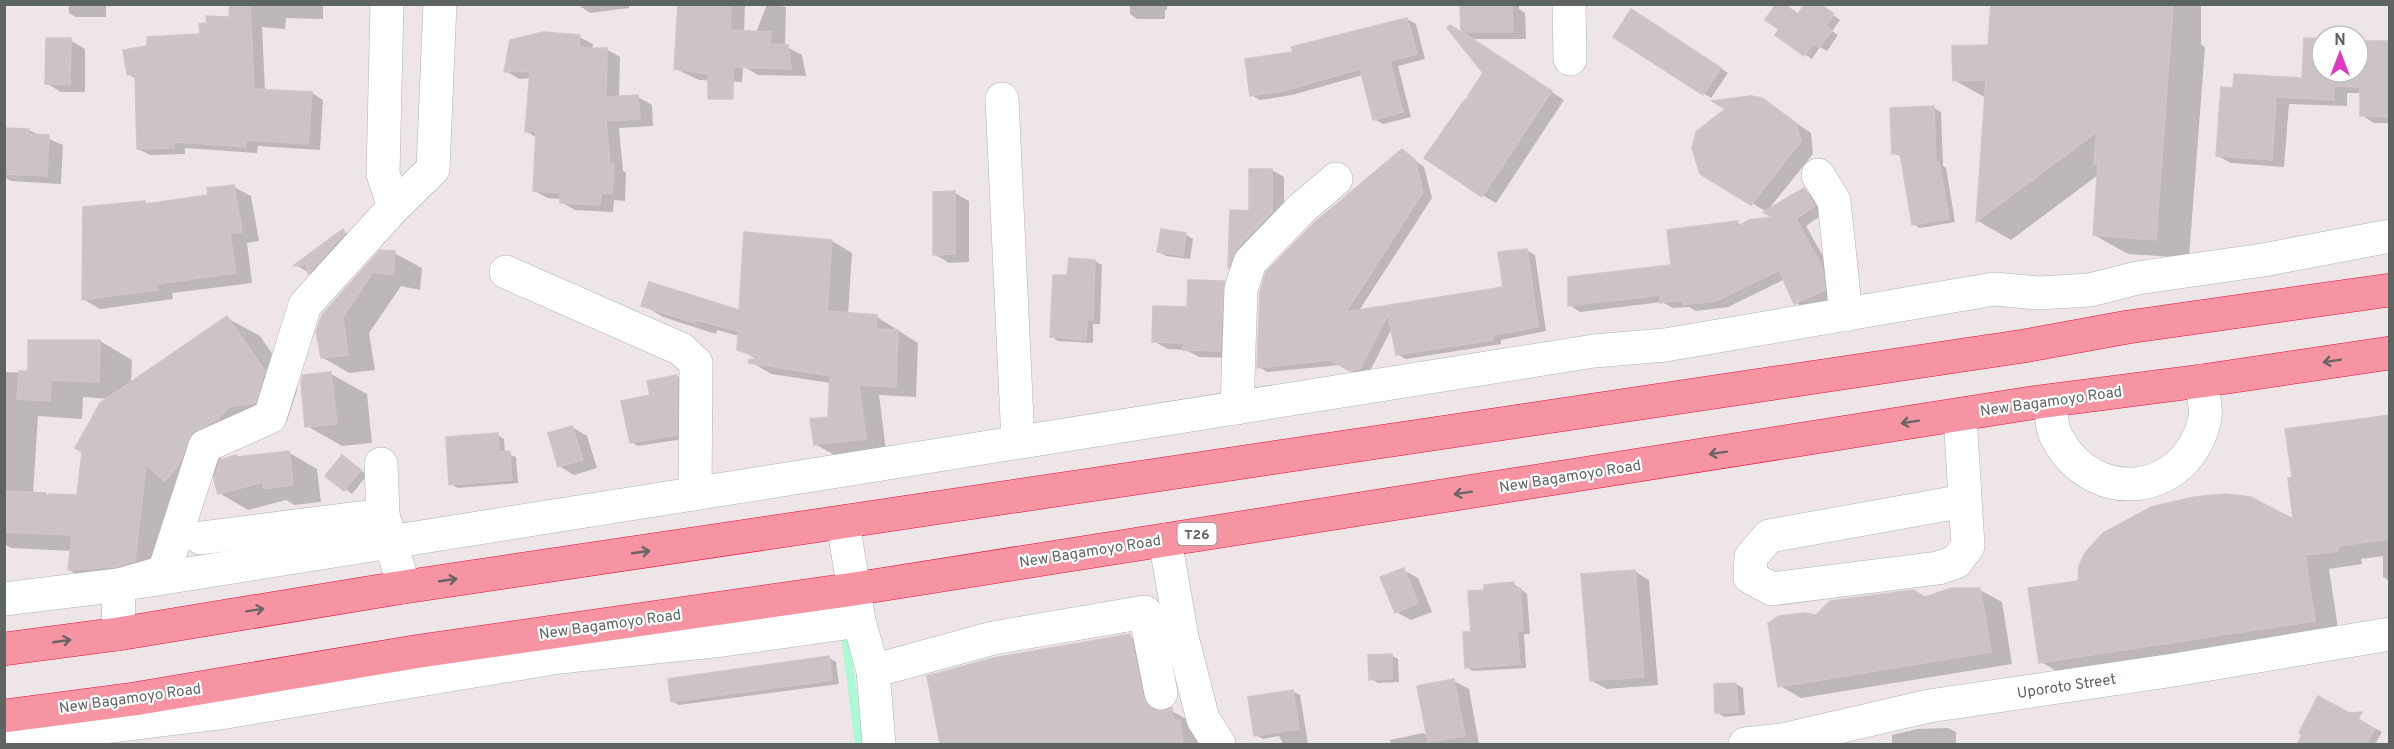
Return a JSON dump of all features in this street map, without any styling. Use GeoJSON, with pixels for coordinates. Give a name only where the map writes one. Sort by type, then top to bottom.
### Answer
{"type":"FeatureCollection","features":[{"type":"Feature","properties":{"kind":"highway"},"geometry":{"type":"LineString","coordinates":[[4,649],[118,634],[404,587],[2024,346],[2128,327],[2390,290]]}},
{"type":"Feature","properties":{"kind":"highway","name":"New Bagamoyo Road"},"geometry":{"type":"LineString","coordinates":[[4,716],[134,699],[420,651],[854,589],[1960,415],[2390,353]]}},
{"type":"Feature","properties":{"kind":"street"},"geometry":{"type":"LineString","coordinates":[[387,4],[383,174],[394,207]]}},
{"type":"Feature","properties":{"kind":"street"},"geometry":{"type":"LineString","coordinates":[[119,585],[164,572],[205,446],[270,417],[305,305],[394,207],[433,169],[440,4]]}},
{"type":"Feature","properties":{"kind":"street"},"geometry":{"type":"LineString","coordinates":[[1569,4],[1570,59]]}},
{"type":"Feature","properties":{"kind":"street"},"geometry":{"type":"LineString","coordinates":[[1002,99],[1018,442]]}},
{"type":"Feature","properties":{"kind":"street"},"geometry":{"type":"LineString","coordinates":[[1818,175],[1834,201],[1846,315]]}},
{"type":"Feature","properties":{"kind":"street"},"geometry":{"type":"LineString","coordinates":[[1237,408],[1240,289],[1250,262],[1300,210],[1336,178]]}},
{"type":"Feature","properties":{"kind":"street"},"geometry":{"type":"LineString","coordinates":[[201,538],[387,529],[695,494],[1593,351],[1665,345],[1994,289],[2038,293],[2090,290],[2137,278],[2263,260],[2390,236]]}},
{"type":"Feature","properties":{"kind":"street"},"geometry":{"type":"LineString","coordinates":[[506,272],[681,349],[696,363],[695,494]]}},
{"type":"Feature","properties":{"kind":"street"},"geometry":{"type":"LineString","coordinates":[[2050,402],[2055,436],[2074,464],[2104,482],[2138,485],[2171,473],[2195,448],[2205,416],[2201,381]]}},
{"type":"Feature","properties":{"kind":"street"},"geometry":{"type":"LineString","coordinates":[[1960,415],[1968,546],[1956,562],[1938,568],[1772,590],[1750,578],[1751,557],[1769,536],[1964,501]]}},
{"type":"Feature","properties":{"kind":"street"},"geometry":{"type":"LineString","coordinates":[[381,464],[387,529],[404,587]]}},
{"type":"Feature","properties":{"kind":"street"},"geometry":{"type":"LineString","coordinates":[[843,523],[859,621],[873,671],[879,744]]}},
{"type":"Feature","properties":{"kind":"street"},"geometry":{"type":"LineString","coordinates":[[4,599],[119,585],[387,529]]}},
{"type":"Feature","properties":{"kind":"street"},"geometry":{"type":"LineString","coordinates":[[1165,540],[1182,637],[1203,719],[1219,744]]}},
{"type":"Feature","properties":{"kind":"street"},"geometry":{"type":"LineString","coordinates":[[118,634],[119,585]]}},
{"type":"Feature","properties":{"kind":"street"},"geometry":{"type":"LineString","coordinates":[[873,671],[993,638],[1145,612],[1161,693]]}},
{"type":"Feature","properties":{"kind":"street"},"geometry":{"type":"LineString","coordinates":[[4,739],[226,712],[559,657],[723,640],[859,621]]}},
{"type":"Feature","properties":{"kind":"street","name":"Uporoto Street"},"geometry":{"type":"LineString","coordinates":[[1745,744],[1782,740],[1929,706],[2174,670],[2390,634]]}},
{"type":"Feature","properties":{"kind":"building"},"geometry":{"type":"Polygon","coordinates":[[[230,4],[250,4],[254,89],[312,92],[308,144],[246,140],[246,147],[174,142],[174,148],[137,149],[135,74],[127,75],[123,50],[147,46],[147,37],[200,34],[199,24],[207,23],[206,16],[229,17],[230,4]]]}},
{"type":"Feature","properties":{"kind":"building"},"geometry":{"type":"Polygon","coordinates":[[[678,4],[731,4],[730,30],[771,32],[770,44],[788,45],[791,69],[733,67],[733,99],[708,99],[708,74],[674,69],[678,4]]]}},
{"type":"Feature","properties":{"kind":"building"},"geometry":{"type":"Polygon","coordinates":[[[1460,4],[1512,4],[1513,32],[1462,32],[1552,91],[1482,197],[1424,158],[1463,102],[1473,94],[1468,96],[1483,73],[1447,28],[1450,25],[1461,32],[1460,4]]]}},
{"type":"Feature","properties":{"kind":"building"},"geometry":{"type":"Polygon","coordinates":[[[1776,4],[1784,4],[1798,14],[1805,4],[1820,4],[1834,14],[1826,26],[1832,30],[1819,48],[1813,44],[1804,56],[1775,35],[1779,29],[1765,20],[1776,4]]]}},
{"type":"Feature","properties":{"kind":"building"},"geometry":{"type":"Polygon","coordinates":[[[1991,4],[2173,4],[2156,240],[2093,235],[2098,164],[2094,164],[2097,132],[1976,222],[1986,80],[1953,81],[1952,46],[1988,45],[1991,4]]]}},
{"type":"Feature","properties":{"kind":"building"},"geometry":{"type":"Polygon","coordinates":[[[1631,9],[1721,68],[1703,95],[1613,37],[1631,9]]]}},
{"type":"Feature","properties":{"kind":"building"},"geometry":{"type":"Polygon","coordinates":[[[1407,18],[1417,54],[1390,61],[1403,112],[1373,120],[1360,69],[1283,91],[1250,96],[1245,59],[1293,52],[1291,47],[1407,18]]]}},
{"type":"Feature","properties":{"kind":"building"},"geometry":{"type":"Polygon","coordinates":[[[543,32],[580,35],[579,48],[607,48],[606,97],[638,95],[640,119],[606,121],[610,164],[614,164],[612,194],[601,193],[600,205],[560,203],[560,193],[533,191],[536,131],[525,132],[530,71],[504,72],[510,40],[543,32]]]}},
{"type":"Feature","properties":{"kind":"building"},"geometry":{"type":"Polygon","coordinates":[[[46,38],[71,38],[70,85],[45,84],[46,38]]]}},
{"type":"Feature","properties":{"kind":"building"},"geometry":{"type":"Polygon","coordinates":[[[2304,38],[2310,38],[2310,84],[2370,84],[2370,41],[2390,41],[2390,117],[2360,116],[2360,87],[2334,86],[2334,100],[2276,97],[2272,160],[2216,156],[2221,87],[2233,88],[2234,74],[2302,78],[2304,38]]]}},
{"type":"Feature","properties":{"kind":"building"},"geometry":{"type":"Polygon","coordinates":[[[1751,96],[1762,98],[1796,123],[1801,141],[1751,205],[1700,174],[1692,148],[1696,132],[1725,109],[1712,101],[1751,96]]]}},
{"type":"Feature","properties":{"kind":"building"},"geometry":{"type":"Polygon","coordinates":[[[1934,106],[1936,162],[1939,162],[1949,219],[1912,225],[1900,153],[1892,154],[1890,108],[1934,106]]]}},
{"type":"Feature","properties":{"kind":"building"},"geometry":{"type":"Polygon","coordinates":[[[4,128],[29,129],[28,134],[49,135],[47,176],[4,174],[4,128]]]}},
{"type":"Feature","properties":{"kind":"building"},"geometry":{"type":"Polygon","coordinates":[[[1402,149],[1415,160],[1423,192],[1346,312],[1503,287],[1498,252],[1527,249],[1538,327],[1493,335],[1493,340],[1396,355],[1388,314],[1360,369],[1350,371],[1330,360],[1257,368],[1260,292],[1266,272],[1314,223],[1402,149]]]}},
{"type":"Feature","properties":{"kind":"building"},"geometry":{"type":"Polygon","coordinates":[[[1249,169],[1272,169],[1272,212],[1236,249],[1228,269],[1230,210],[1249,211],[1249,169]]]}},
{"type":"Feature","properties":{"kind":"building"},"geometry":{"type":"Polygon","coordinates":[[[234,185],[242,232],[230,234],[236,273],[156,284],[157,290],[82,300],[83,207],[145,201],[146,204],[208,195],[207,188],[234,185]]]}},
{"type":"Feature","properties":{"kind":"building"},"geometry":{"type":"Polygon","coordinates":[[[1804,188],[1815,206],[1796,219],[1822,267],[1825,290],[1794,304],[1779,270],[1716,301],[1683,305],[1683,300],[1660,303],[1660,295],[1568,306],[1568,277],[1671,265],[1667,230],[1738,221],[1731,230],[1749,220],[1772,217],[1763,212],[1804,188]]]}},
{"type":"Feature","properties":{"kind":"building"},"geometry":{"type":"Polygon","coordinates":[[[955,191],[955,254],[933,255],[933,192],[955,191]]]}},
{"type":"Feature","properties":{"kind":"building"},"geometry":{"type":"Polygon","coordinates":[[[343,229],[345,233],[308,274],[306,264],[293,266],[343,229]]]}},
{"type":"Feature","properties":{"kind":"building"},"geometry":{"type":"Polygon","coordinates":[[[1161,229],[1186,233],[1183,256],[1157,252],[1161,229]]]}},
{"type":"Feature","properties":{"kind":"building"},"geometry":{"type":"Polygon","coordinates":[[[744,232],[832,240],[827,311],[877,315],[876,329],[898,330],[896,387],[859,385],[866,439],[814,445],[810,419],[828,417],[830,376],[749,363],[749,360],[762,358],[737,350],[738,331],[696,320],[695,323],[641,306],[649,282],[739,310],[744,232]]]}},
{"type":"Feature","properties":{"kind":"building"},"geometry":{"type":"Polygon","coordinates":[[[380,250],[395,251],[393,275],[373,272],[343,317],[348,355],[321,358],[316,331],[322,315],[380,250]]]}},
{"type":"Feature","properties":{"kind":"building"},"geometry":{"type":"Polygon","coordinates":[[[1069,258],[1095,260],[1093,320],[1087,320],[1086,340],[1050,337],[1053,275],[1067,275],[1069,258]]]}},
{"type":"Feature","properties":{"kind":"building"},"geometry":{"type":"Polygon","coordinates":[[[1188,280],[1224,281],[1220,351],[1183,350],[1183,343],[1152,342],[1153,306],[1187,307],[1188,280]]]}},
{"type":"Feature","properties":{"kind":"building"},"geometry":{"type":"Polygon","coordinates":[[[227,316],[265,371],[255,403],[229,407],[218,419],[191,433],[179,464],[165,481],[146,465],[135,561],[115,567],[68,570],[72,535],[4,532],[4,491],[46,493],[45,500],[49,494],[77,495],[82,452],[75,448],[100,403],[227,316]]]}},
{"type":"Feature","properties":{"kind":"building"},"geometry":{"type":"Polygon","coordinates":[[[28,340],[100,340],[99,382],[51,380],[50,401],[17,399],[19,371],[28,371],[28,340]]]}},
{"type":"Feature","properties":{"kind":"building"},"geometry":{"type":"Polygon","coordinates":[[[331,372],[337,424],[305,427],[301,382],[303,375],[331,372]]]}},
{"type":"Feature","properties":{"kind":"building"},"geometry":{"type":"Polygon","coordinates":[[[677,375],[677,435],[630,443],[621,401],[650,395],[647,381],[677,375]]]}},
{"type":"Feature","properties":{"kind":"building"},"geometry":{"type":"Polygon","coordinates":[[[2390,415],[2390,539],[2338,546],[2338,551],[2305,555],[2315,621],[2039,663],[2028,588],[2078,581],[2079,566],[2085,553],[2103,533],[2151,507],[2194,497],[2225,494],[2251,497],[2293,519],[2288,478],[2292,477],[2285,429],[2390,415]]]}},
{"type":"Feature","properties":{"kind":"building"},"geometry":{"type":"Polygon","coordinates":[[[572,426],[583,460],[558,467],[548,433],[572,426]]]}},
{"type":"Feature","properties":{"kind":"building"},"geometry":{"type":"Polygon","coordinates":[[[498,433],[499,452],[510,451],[512,480],[449,485],[446,437],[498,433]]]}},
{"type":"Feature","properties":{"kind":"building"},"geometry":{"type":"Polygon","coordinates":[[[289,451],[293,485],[264,489],[263,482],[218,494],[214,480],[220,460],[236,455],[237,457],[289,451]]]}},
{"type":"Feature","properties":{"kind":"building"},"geometry":{"type":"Polygon","coordinates":[[[342,455],[361,470],[344,491],[325,476],[342,455]]]}},
{"type":"Feature","properties":{"kind":"building"},"geometry":{"type":"Polygon","coordinates":[[[1404,568],[1418,603],[1395,613],[1380,577],[1404,568]]]}},
{"type":"Feature","properties":{"kind":"building"},"geometry":{"type":"Polygon","coordinates":[[[1635,570],[1644,677],[1590,681],[1581,574],[1635,570]]]}},
{"type":"Feature","properties":{"kind":"building"},"geometry":{"type":"Polygon","coordinates":[[[1514,582],[1514,589],[1520,588],[1523,631],[1517,631],[1520,664],[1465,668],[1463,632],[1471,632],[1468,591],[1484,590],[1484,585],[1514,582]]]}},
{"type":"Feature","properties":{"kind":"building"},"geometry":{"type":"Polygon","coordinates":[[[1952,588],[1980,588],[1991,652],[1778,687],[1768,623],[1779,616],[1805,613],[1816,615],[1830,601],[1913,590],[1925,597],[1952,588]]]}},
{"type":"Feature","properties":{"kind":"building"},"geometry":{"type":"Polygon","coordinates":[[[1130,634],[1143,697],[1147,705],[1154,710],[1164,711],[1172,708],[1174,720],[1180,720],[1183,744],[940,744],[927,676],[993,658],[1130,634]]]}},
{"type":"Feature","properties":{"kind":"building"},"geometry":{"type":"Polygon","coordinates":[[[1392,654],[1392,679],[1369,680],[1368,655],[1392,654]]]}},
{"type":"Feature","properties":{"kind":"building"},"geometry":{"type":"Polygon","coordinates":[[[829,656],[832,680],[671,702],[668,679],[829,656]]]}},
{"type":"Feature","properties":{"kind":"building"},"geometry":{"type":"Polygon","coordinates":[[[1454,679],[1465,736],[1428,742],[1417,686],[1454,679]]]}},
{"type":"Feature","properties":{"kind":"building"},"geometry":{"type":"Polygon","coordinates":[[[1736,683],[1738,712],[1715,713],[1714,684],[1736,683]]]}},
{"type":"Feature","properties":{"kind":"building"},"geometry":{"type":"Polygon","coordinates":[[[1293,690],[1299,729],[1254,736],[1248,697],[1293,690]]]}},
{"type":"Feature","properties":{"kind":"building"},"geometry":{"type":"Polygon","coordinates":[[[2318,696],[2349,713],[2362,712],[2358,719],[2375,729],[2366,744],[2297,744],[2302,735],[2299,733],[2318,696]]]}},
{"type":"Feature","properties":{"kind":"waterway"},"geometry":{"type":"LineString","coordinates":[[845,634],[859,744]]}}]}
